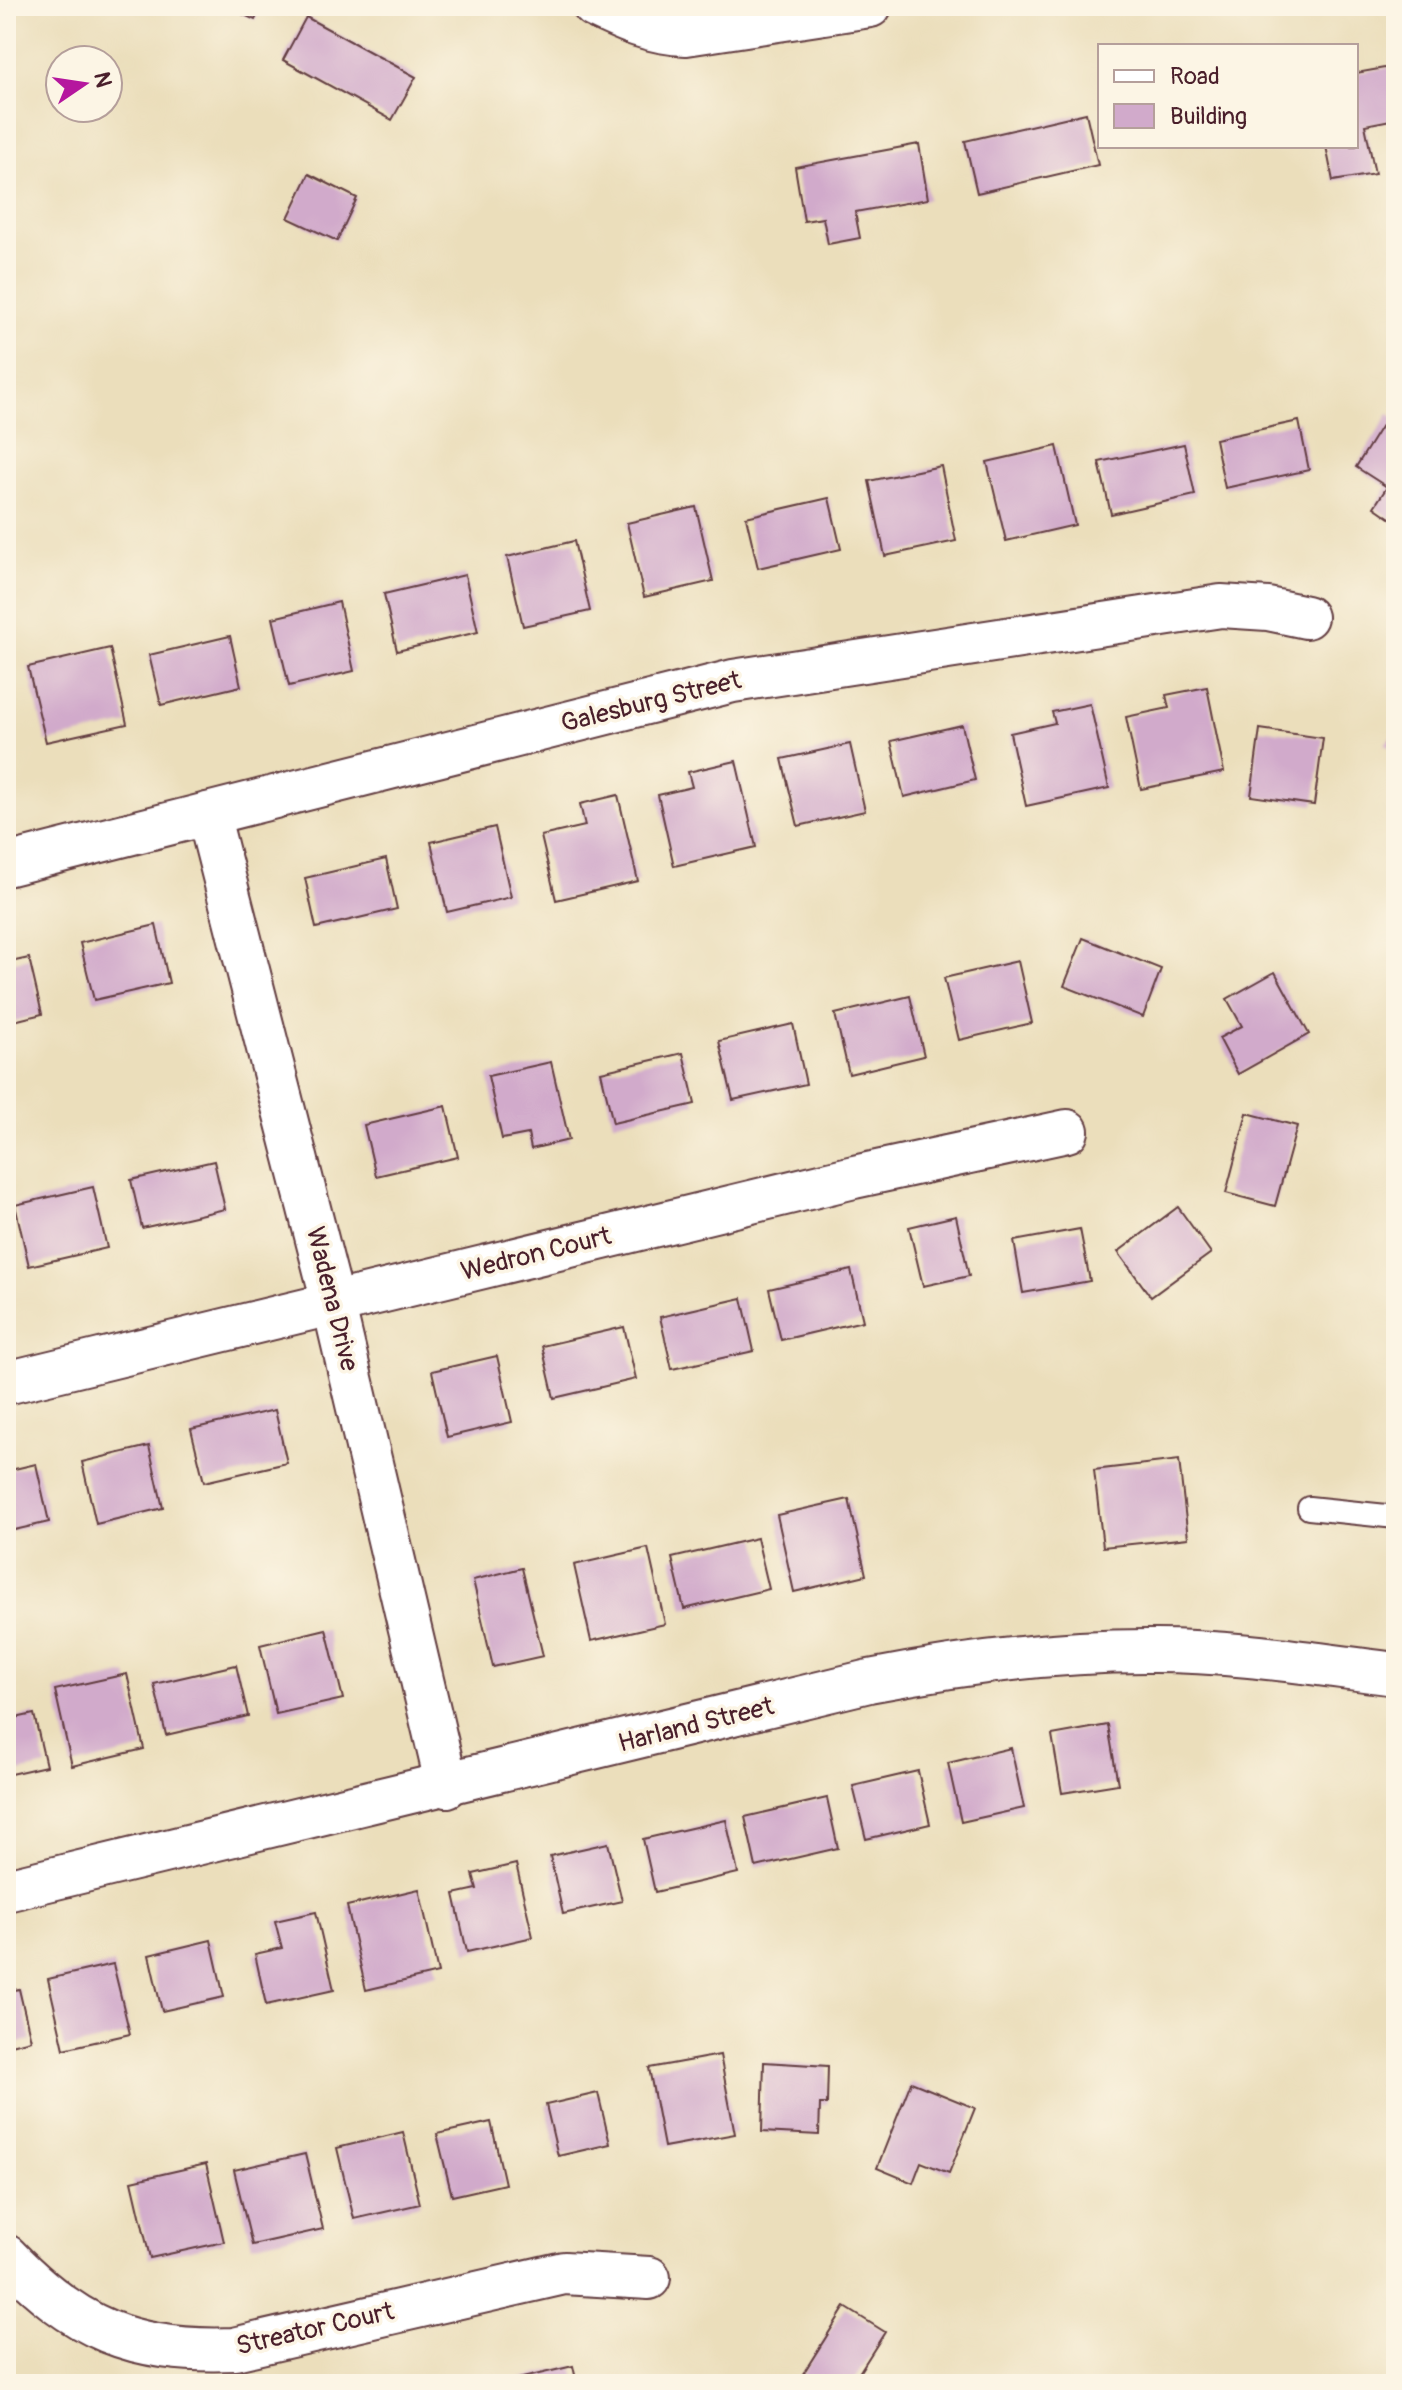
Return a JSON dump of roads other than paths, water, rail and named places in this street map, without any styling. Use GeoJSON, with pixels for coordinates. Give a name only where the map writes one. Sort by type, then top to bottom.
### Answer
{"type":"FeatureCollection","features":[{"type":"Feature","properties":{"kind":"street"},"geometry":{"type":"LineString","coordinates":[[594,6],[630,24],[662,33],[686,34],[870,6]]}},
{"type":"Feature","properties":{"kind":"street","name":"Galesburg Street"},"geometry":{"type":"LineString","coordinates":[[6,865],[733,681],[1221,606],[1268,609],[1306,617]]}},
{"type":"Feature","properties":{"kind":"street","name":"Wadena Drive"},"geometry":{"type":"LineString","coordinates":[[208,814],[333,1302],[447,1786]]}},
{"type":"Feature","properties":{"kind":"street","name":"Wedron Court"},"geometry":{"type":"LineString","coordinates":[[6,1383],[854,1177],[1067,1131]]}},
{"type":"Feature","properties":{"kind":"street","name":"Harland Street"},"geometry":{"type":"LineString","coordinates":[[6,1890],[447,1786],[869,1681],[954,1664],[1052,1654],[1150,1651],[1251,1656],[1396,1674]]}},
{"type":"Feature","properties":{"kind":"street","name":"Streator Court"},"geometry":{"type":"LineString","coordinates":[[6,2256],[43,2294],[106,2333],[155,2347],[196,2351],[234,2349],[564,2273],[649,2278]]}},
{"type":"Feature","properties":{"kind":"lane"},"geometry":{"type":"LineString","coordinates":[[1309,1508],[1396,1517]]}}]}
